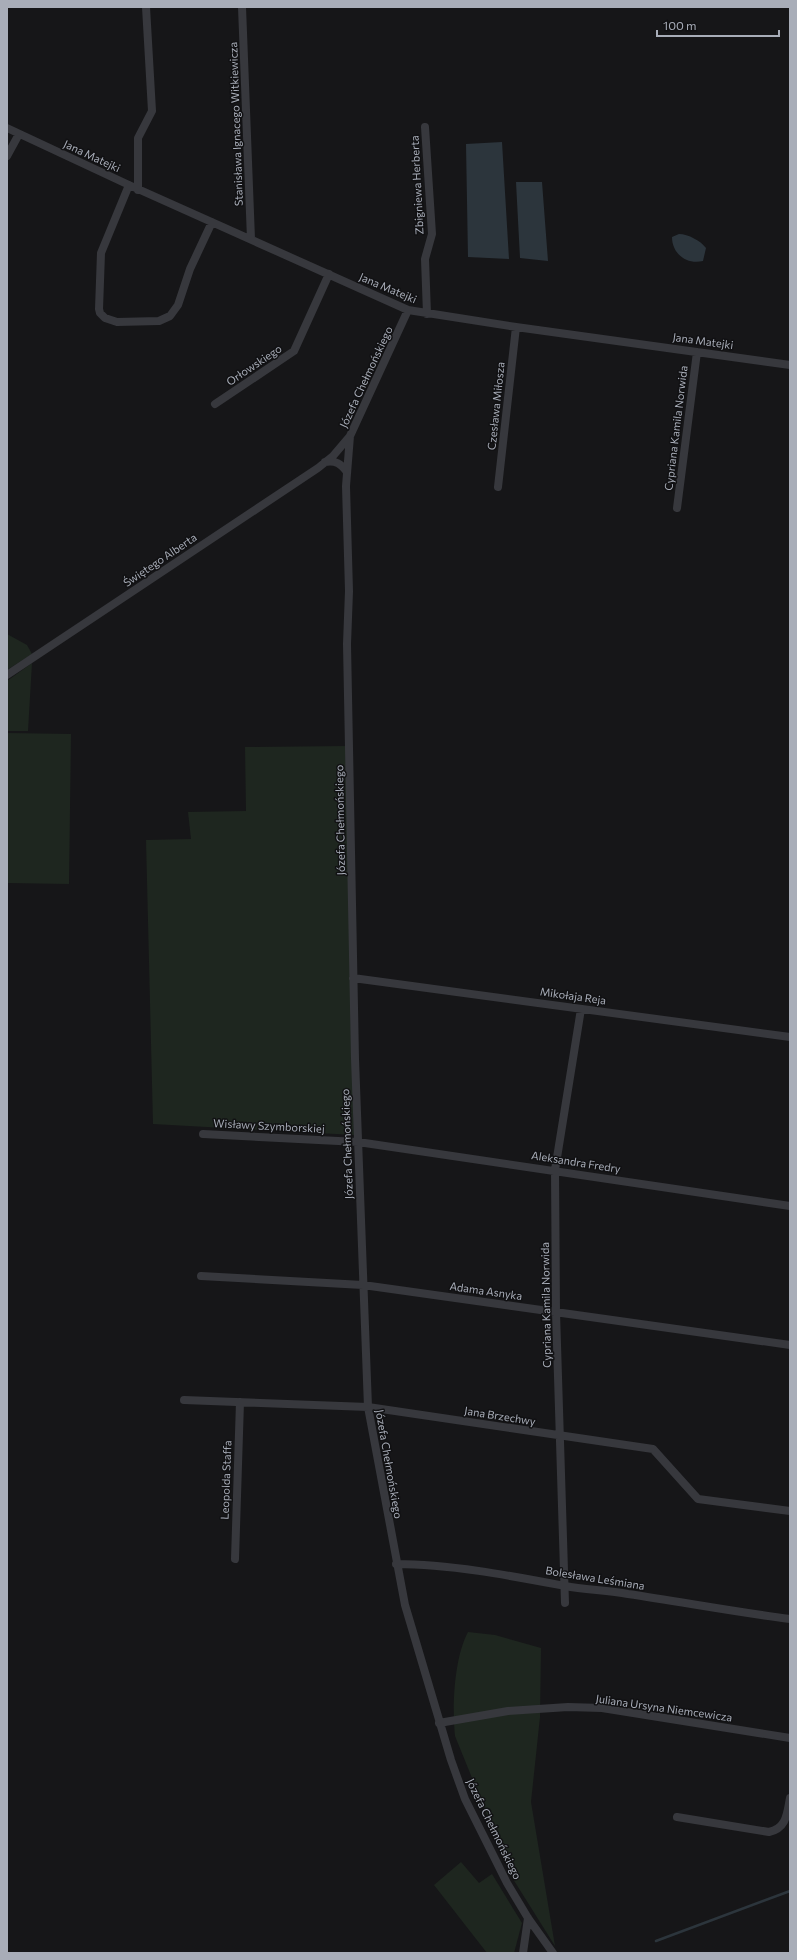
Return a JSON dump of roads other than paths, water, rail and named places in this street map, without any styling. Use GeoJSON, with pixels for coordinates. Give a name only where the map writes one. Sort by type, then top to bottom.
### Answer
{"type":"FeatureCollection","features":[{"type":"Feature","properties":{"kind":"street"},"geometry":{"type":"LineString","coordinates":[[138,190],[138,138],[152,108],[146,7]]}},
{"type":"Feature","properties":{"kind":"street","name":"Stanisława Ignacego Witkiewicza"},"geometry":{"type":"LineString","coordinates":[[242,7],[251,239]]}},
{"type":"Feature","properties":{"kind":"street","name":"Zbigniewa Herberta"},"geometry":{"type":"LineString","coordinates":[[425,126],[432,234],[426,259],[427,314]]}},
{"type":"Feature","properties":{"kind":"street","name":"Jana Matejki"},"geometry":{"type":"LineString","coordinates":[[7,128],[138,190],[408,310],[516,327],[790,365]]}},
{"type":"Feature","properties":{"kind":"street"},"geometry":{"type":"LineString","coordinates":[[7,156],[19,134]]}},
{"type":"Feature","properties":{"kind":"street"},"geometry":{"type":"LineString","coordinates":[[129,185],[101,253],[99,309],[100,313],[107,320],[117,322],[159,321],[170,316],[178,305],[190,269],[212,222]]}},
{"type":"Feature","properties":{"kind":"street","name":"Orłowskiego"},"geometry":{"type":"LineString","coordinates":[[215,404],[294,351],[329,274]]}},
{"type":"Feature","properties":{"kind":"street","name":"Józefa Chełmońskiego"},"geometry":{"type":"LineString","coordinates":[[408,310],[350,436],[347,472],[349,591],[347,644],[353,978],[368,1407],[396,1564],[405,1605],[439,1723],[465,1799],[507,1883],[528,1918],[554,1953]]}},
{"type":"Feature","properties":{"kind":"street","name":"Czesława Miłosza"},"geometry":{"type":"LineString","coordinates":[[498,487],[516,327]]}},
{"type":"Feature","properties":{"kind":"street","name":"Cypriana Kamila Norwida"},"geometry":{"type":"LineString","coordinates":[[677,508],[697,352]]}},
{"type":"Feature","properties":{"kind":"street","name":"Świętego Alberta"},"geometry":{"type":"LineString","coordinates":[[7,675],[325,462],[350,436]]}},
{"type":"Feature","properties":{"kind":"street"},"geometry":{"type":"LineString","coordinates":[[325,462],[332,461],[338,463],[347,472]]}},
{"type":"Feature","properties":{"kind":"street","name":"Mikołaja Reja"},"geometry":{"type":"LineString","coordinates":[[353,978],[790,1037]]}},
{"type":"Feature","properties":{"kind":"street","name":"Cypriana Kamila Norwida"},"geometry":{"type":"LineString","coordinates":[[565,1603],[556,1312],[555,1170],[581,1009]]}},
{"type":"Feature","properties":{"kind":"street","name":"Wisławy Szymborskiej"},"geometry":{"type":"LineString","coordinates":[[202,1134],[358,1142]]}},
{"type":"Feature","properties":{"kind":"street","name":"Aleksandra Fredry"},"geometry":{"type":"LineString","coordinates":[[358,1142],[790,1206]]}},
{"type":"Feature","properties":{"kind":"street","name":"Adama Asnyka"},"geometry":{"type":"LineString","coordinates":[[201,1276],[363,1285],[790,1345]]}},
{"type":"Feature","properties":{"kind":"street","name":"Jana Brzechwy"},"geometry":{"type":"LineString","coordinates":[[184,1400],[368,1407],[653,1450],[698,1499],[790,1511]]}},
{"type":"Feature","properties":{"kind":"street","name":"Leopolda Staffa"},"geometry":{"type":"LineString","coordinates":[[235,1559],[240,1402]]}},
{"type":"Feature","properties":{"kind":"street","name":"Bolesława Leśmiana"},"geometry":{"type":"LineString","coordinates":[[396,1564],[418,1564],[543,1580],[564,1586],[790,1619]]}},
{"type":"Feature","properties":{"kind":"street","name":"Juliana Ursyna Niemcewicza"},"geometry":{"type":"LineString","coordinates":[[439,1723],[508,1711],[568,1707],[595,1708],[790,1738]]}},
{"type":"Feature","properties":{"kind":"street"},"geometry":{"type":"LineString","coordinates":[[677,1817],[770,1832],[779,1828],[784,1823],[790,1798]]}},
{"type":"Feature","properties":{"kind":"street"},"geometry":{"type":"LineString","coordinates":[[523,1953],[528,1918]]}},
{"type":"Feature","properties":{"kind":"waterway"},"geometry":{"type":"LineString","coordinates":[[656,1941],[790,1891]]}}]}
